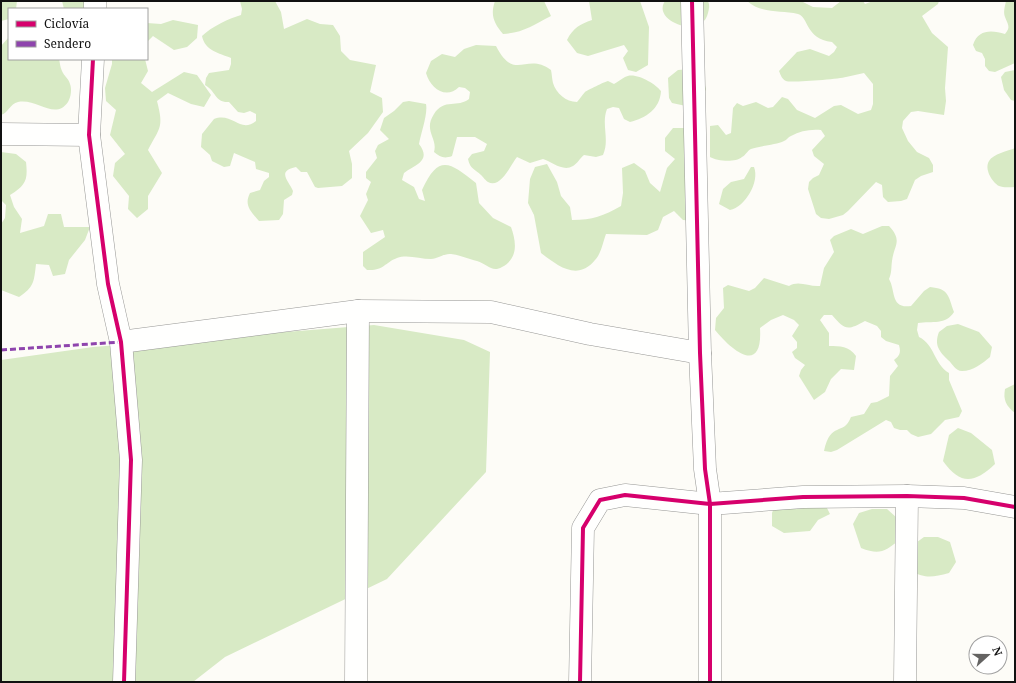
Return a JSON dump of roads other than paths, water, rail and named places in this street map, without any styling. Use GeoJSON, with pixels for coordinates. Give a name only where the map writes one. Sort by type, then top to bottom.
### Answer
{"type":"FeatureCollection","features":[{"type":"Feature","properties":{"kind":"street"},"geometry":{"type":"LineString","coordinates":[[692,1],[700,354],[705,469],[710,504],[710,682]]}},
{"type":"Feature","properties":{"kind":"street"},"geometry":{"type":"LineString","coordinates":[[92,60],[89,135],[108,284],[121,342],[131,460],[124,682]]}},
{"type":"Feature","properties":{"kind":"street"},"geometry":{"type":"LineString","coordinates":[[1,134],[89,135]]}},
{"type":"Feature","properties":{"kind":"street"},"geometry":{"type":"LineString","coordinates":[[121,342],[358,311],[491,312],[590,334],[700,354]]}},
{"type":"Feature","properties":{"kind":"street"},"geometry":{"type":"LineString","coordinates":[[356,682],[358,311]]}},
{"type":"Feature","properties":{"kind":"street"},"geometry":{"type":"LineString","coordinates":[[580,682],[583,528],[600,500],[624,495],[710,504],[802,497],[907,496],[964,498],[1015,507]]}},
{"type":"Feature","properties":{"kind":"street"},"geometry":{"type":"LineString","coordinates":[[905,682],[907,496]]}}]}
